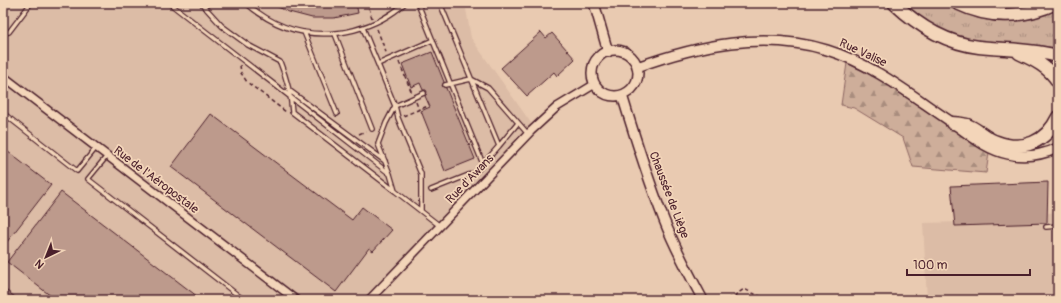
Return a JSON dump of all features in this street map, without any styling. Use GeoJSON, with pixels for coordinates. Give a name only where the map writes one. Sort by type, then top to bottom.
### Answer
{"type":"FeatureCollection","features":[{"type":"Feature","properties":{"kind":"highway"},"geometry":{"type":"LineString","coordinates":[[894,3],[919,24],[932,32],[955,42],[978,47],[1046,52],[1058,56]]}},
{"type":"Feature","properties":{"kind":"highway"},"geometry":{"type":"LineString","coordinates":[[957,3],[980,12],[1001,16],[1025,14],[1046,8],[1056,3]]}},
{"type":"Feature","properties":{"kind":"highway"},"geometry":{"type":"LineString","coordinates":[[1008,49],[1043,65],[1054,75],[1058,82]]}},
{"type":"Feature","properties":{"kind":"highway"},"geometry":{"type":"LineString","coordinates":[[952,123],[967,125],[995,142],[1010,146],[1027,145],[1040,139],[1053,127],[1058,117]]}},
{"type":"Feature","properties":{"kind":"street"},"geometry":{"type":"LineString","coordinates":[[594,3],[608,52]]}},
{"type":"Feature","properties":{"kind":"street","name":"Rue Valise"},"geometry":{"type":"LineString","coordinates":[[637,67],[658,59],[727,43],[756,41],[788,42],[827,50],[858,62],[890,80],[978,142],[994,150],[1025,156],[1040,154],[1058,148]]}},
{"type":"Feature","properties":{"kind":"street"},"geometry":{"type":"LineString","coordinates":[[616,50],[629,55],[634,60],[637,67],[638,76],[636,84],[630,91],[622,95],[614,96],[606,94],[595,84],[593,68],[601,55],[608,52],[616,50]]}},
{"type":"Feature","properties":{"kind":"street","name":"Rue de l'Aéropostale"},"geometry":{"type":"LineString","coordinates":[[3,76],[296,300]]}},
{"type":"Feature","properties":{"kind":"street","name":"Rue d'Awans"},"geometry":{"type":"LineString","coordinates":[[369,300],[528,134],[557,107],[595,84]]}},
{"type":"Feature","properties":{"kind":"street","name":"Chaussée de Liège"},"geometry":{"type":"LineString","coordinates":[[622,95],[634,136],[664,221],[683,263],[703,300]]}},
{"type":"Feature","properties":{"kind":"lane"},"geometry":{"type":"LineString","coordinates":[[3,33],[9,32],[31,3]]}},
{"type":"Feature","properties":{"kind":"lane"},"geometry":{"type":"LineString","coordinates":[[169,3],[390,174]]}},
{"type":"Feature","properties":{"kind":"lane"},"geometry":{"type":"LineString","coordinates":[[201,3],[222,26],[248,45],[280,62],[288,80],[292,112],[440,226]]}},
{"type":"Feature","properties":{"kind":"lane"},"geometry":{"type":"LineString","coordinates":[[246,3],[262,16],[279,24],[304,32],[335,34],[375,24],[405,3]]}},
{"type":"Feature","properties":{"kind":"lane"},"geometry":{"type":"LineString","coordinates":[[440,3],[499,146]]}},
{"type":"Feature","properties":{"kind":"lane"},"geometry":{"type":"LineString","coordinates":[[418,4],[483,164]]}},
{"type":"Feature","properties":{"kind":"lane"},"geometry":{"type":"LineString","coordinates":[[363,28],[421,174],[420,211]]}},
{"type":"Feature","properties":{"kind":"lane"},"geometry":{"type":"LineString","coordinates":[[304,32],[337,114]]}},
{"type":"Feature","properties":{"kind":"lane"},"geometry":{"type":"LineString","coordinates":[[335,34],[372,129]]}},
{"type":"Feature","properties":{"kind":"lane"},"geometry":{"type":"LineString","coordinates":[[378,64],[433,40]]}},
{"type":"Feature","properties":{"kind":"lane"},"geometry":{"type":"LineString","coordinates":[[445,84],[471,79],[488,88],[528,134]]}},
{"type":"Feature","properties":{"kind":"lane"},"geometry":{"type":"LineString","coordinates":[[290,91],[386,162]]}},
{"type":"Feature","properties":{"kind":"lane"},"geometry":{"type":"LineString","coordinates":[[395,191],[386,162],[378,144],[386,123],[395,106],[424,93]]}},
{"type":"Feature","properties":{"kind":"lane"},"geometry":{"type":"LineString","coordinates":[[3,113],[77,171],[96,148]]}},
{"type":"Feature","properties":{"kind":"lane"},"geometry":{"type":"LineString","coordinates":[[431,190],[476,172],[518,123]]}},
{"type":"Feature","properties":{"kind":"lane"},"geometry":{"type":"LineString","coordinates":[[107,156],[88,179],[244,300]]}},
{"type":"Feature","properties":{"kind":"lane"},"geometry":{"type":"LineString","coordinates":[[1046,227],[1058,226]]}},
{"type":"Feature","properties":{"kind":"path"},"geometry":{"type":"LineString","coordinates":[[728,300],[744,289],[768,300]]}},
{"type":"Feature","properties":{"kind":"shaded area"},"geometry":{"type":"Polygon","coordinates":[[[3,3],[465,3],[471,38],[531,123],[417,245],[362,300],[3,300],[3,3]]]}},
{"type":"Feature","properties":{"kind":"shaded area"},"geometry":{"type":"Polygon","coordinates":[[[1058,212],[1058,300],[927,300],[923,223],[1048,220],[1048,213],[1058,212]]]}},
{"type":"Feature","properties":{"kind":"green space"},"geometry":{"type":"Polygon","coordinates":[[[942,2],[954,6],[977,18],[1008,22],[1039,17],[1058,9],[1058,48],[977,41],[946,34],[932,28],[897,3],[942,2]]]}},
{"type":"Feature","properties":{"kind":"green space"},"geometry":{"type":"Polygon","coordinates":[[[980,3],[1034,3],[1007,7],[980,3]]]}},
{"type":"Feature","properties":{"kind":"green space"},"geometry":{"type":"Polygon","coordinates":[[[847,63],[877,78],[989,153],[986,173],[913,167],[903,138],[854,108],[841,105],[847,63]]]}},
{"type":"Feature","properties":{"kind":"building"},"geometry":{"type":"Polygon","coordinates":[[[269,3],[356,3],[358,13],[334,18],[312,18],[289,12],[269,3]]]}},
{"type":"Feature","properties":{"kind":"building"},"geometry":{"type":"Polygon","coordinates":[[[541,32],[546,38],[552,33],[575,59],[557,76],[554,72],[527,96],[501,68],[541,32]]]}},
{"type":"Feature","properties":{"kind":"building"},"geometry":{"type":"Polygon","coordinates":[[[432,52],[444,82],[442,86],[446,88],[475,159],[445,171],[421,111],[430,107],[425,96],[427,92],[426,90],[423,90],[420,83],[411,87],[402,64],[432,52]]]}},
{"type":"Feature","properties":{"kind":"building"},"geometry":{"type":"Polygon","coordinates":[[[211,114],[352,220],[362,207],[392,230],[373,251],[369,248],[336,292],[171,167],[211,114]]]}},
{"type":"Feature","properties":{"kind":"building"},"geometry":{"type":"Polygon","coordinates":[[[3,148],[51,185],[3,247],[3,148]]]}},
{"type":"Feature","properties":{"kind":"building"},"geometry":{"type":"Polygon","coordinates":[[[1048,182],[1047,223],[955,226],[951,186],[1048,182]]]}},
{"type":"Feature","properties":{"kind":"building"},"geometry":{"type":"Polygon","coordinates":[[[61,192],[202,300],[56,300],[7,262],[61,192]]]}},
{"type":"Feature","properties":{"kind":"building"},"geometry":{"type":"Polygon","coordinates":[[[3,288],[19,300],[3,300],[3,288]]]}}]}
